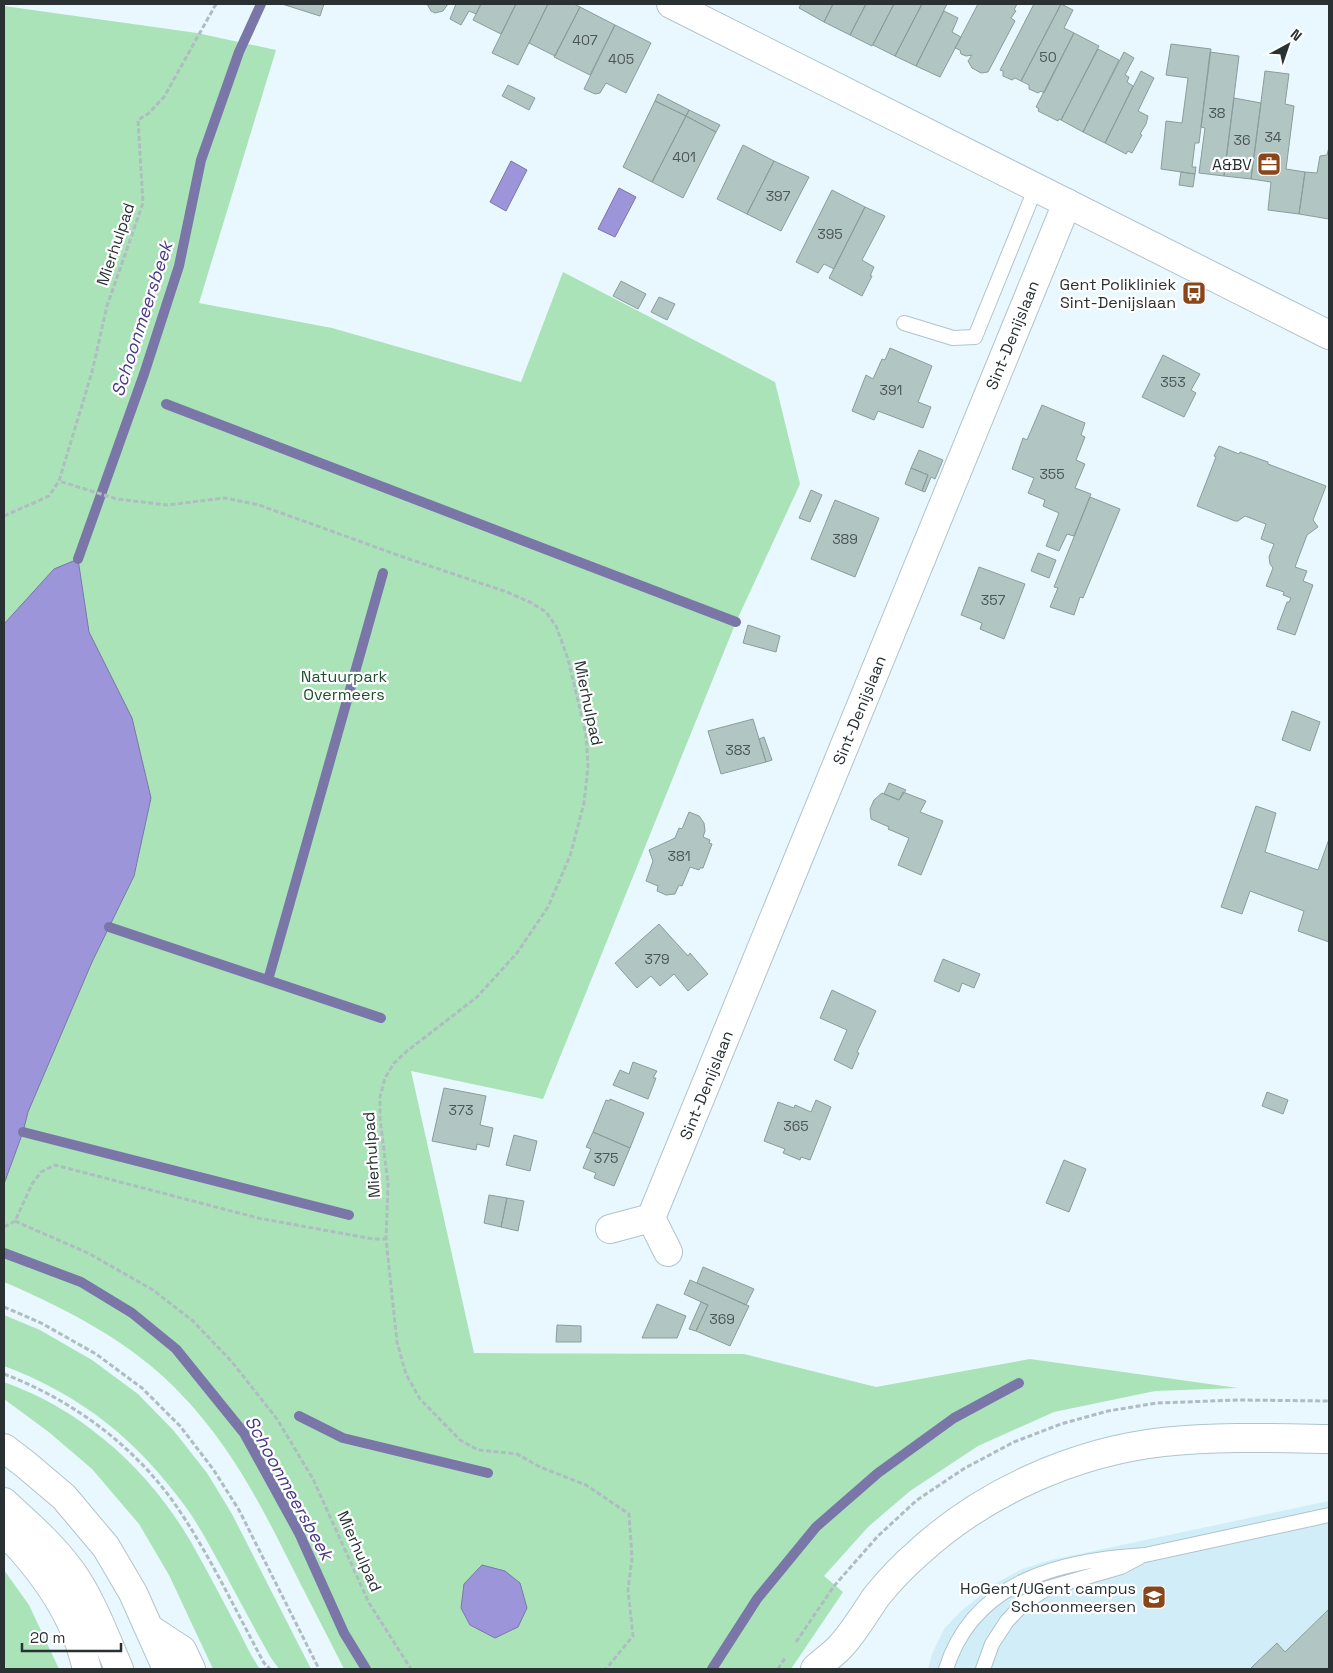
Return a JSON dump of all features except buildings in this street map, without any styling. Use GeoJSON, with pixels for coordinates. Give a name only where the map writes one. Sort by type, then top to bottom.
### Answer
{"type":"FeatureCollection","features":[{"type":"Feature","properties":{"kind":"main road"},"geometry":{"type":"LineString","coordinates":[[671,4],[1329,335]]}},
{"type":"Feature","properties":{"kind":"main road","name":"Sint-Denijslaan"},"geometry":{"type":"LineString","coordinates":[[651,1218],[1066,203]]}},
{"type":"Feature","properties":{"kind":"main road"},"geometry":{"type":"LineString","coordinates":[[610,1229],[651,1218],[668,1252]]}},
{"type":"Feature","properties":{"kind":"main road"},"geometry":{"type":"LineString","coordinates":[[815,1669],[837,1658],[878,1595],[918,1553],[959,1520],[1009,1489],[1057,1467],[1102,1454],[1161,1442],[1229,1438],[1329,1439]]}},
{"type":"Feature","properties":{"kind":"main road"},"geometry":{"type":"LineString","coordinates":[[4,1448],[64,1497],[106,1547],[133,1594],[167,1669]]}},
{"type":"Feature","properties":{"kind":"main road"},"geometry":{"type":"LineString","coordinates":[[4,1502],[47,1542],[72,1572],[94,1613],[119,1669]]}},
{"type":"Feature","properties":{"kind":"main road"},"geometry":{"type":"LineString","coordinates":[[4,1531],[25,1552],[54,1592],[77,1636],[87,1669]]}},
{"type":"Feature","properties":{"kind":"main road"},"geometry":{"type":"LineString","coordinates":[[150,1628],[182,1650],[191,1669]]}},
{"type":"Feature","properties":{"kind":"lane"},"geometry":{"type":"LineString","coordinates":[[904,323],[953,338],[976,337],[1036,187]]}},
{"type":"Feature","properties":{"kind":"lane"},"geometry":{"type":"LineString","coordinates":[[946,1669],[964,1630],[983,1608],[1007,1590],[1049,1570],[1083,1561],[1116,1556],[1145,1555],[1329,1515]]}},
{"type":"Feature","properties":{"kind":"lane"},"geometry":{"type":"LineString","coordinates":[[983,1669],[992,1644],[1007,1621],[1025,1602],[1048,1588],[1121,1568],[1145,1555]]}},
{"type":"Feature","properties":{"kind":"path","name":"Mierhulpad"},"geometry":{"type":"LineString","coordinates":[[4,516],[49,496],[59,481],[92,372],[106,306],[144,202],[138,120],[149,113],[164,97],[216,4]]}},
{"type":"Feature","properties":{"kind":"path","name":"Mierhulpad"},"geometry":{"type":"LineString","coordinates":[[59,481],[117,499],[166,505],[225,498],[259,505],[507,592],[530,602],[546,612],[556,626],[568,659],[586,735],[588,766],[584,803],[570,856],[548,906],[517,952],[477,997],[394,1063],[385,1078],[380,1097],[380,1118],[388,1184],[386,1239],[397,1342],[406,1374],[420,1399],[460,1440],[478,1450],[517,1454],[540,1467],[586,1485],[629,1514],[632,1558],[628,1590],[633,1636],[606,1669]]}},
{"type":"Feature","properties":{"kind":"path"},"geometry":{"type":"LineString","coordinates":[[4,1227],[15,1221],[32,1184],[41,1172],[55,1165],[258,1218],[373,1239],[386,1239]]}},
{"type":"Feature","properties":{"kind":"path","name":"Mierhulpad"},"geometry":{"type":"LineString","coordinates":[[15,1221],[90,1254],[153,1290],[193,1321],[232,1362],[277,1419],[313,1479],[369,1603],[411,1669]]}},
{"type":"Feature","properties":{"kind":"path"},"geometry":{"type":"LineString","coordinates":[[4,1307],[43,1324],[96,1354],[142,1388],[180,1426],[214,1469],[239,1510],[319,1669]]}},
{"type":"Feature","properties":{"kind":"path"},"geometry":{"type":"LineString","coordinates":[[4,1374],[41,1390],[96,1423],[127,1450],[154,1479],[180,1511],[197,1538],[270,1669]]}},
{"type":"Feature","properties":{"kind":"shaded area"},"geometry":{"type":"Polygon","coordinates":[[[511,161],[527,170],[506,211],[490,202],[511,161]]]}},
{"type":"Feature","properties":{"kind":"shaded area"},"geometry":{"type":"Polygon","coordinates":[[[619,188],[636,197],[615,237],[598,229],[619,188]]]}},
{"type":"Feature","properties":{"kind":"shaded area"},"geometry":{"type":"Polygon","coordinates":[[[78,559],[89,632],[132,718],[151,798],[134,876],[92,962],[28,1112],[23,1132],[4,1184],[4,624],[54,569],[78,559]]]}},
{"type":"Feature","properties":{"kind":"shaded area","name":"HoGent/UGent campus Schoonmeersen"},"geometry":{"type":"Polygon","coordinates":[[[1329,1501],[1329,1669],[928,1669],[932,1654],[944,1629],[961,1611],[996,1583],[1022,1569],[1051,1560],[1329,1501]]]}},
{"type":"Feature","properties":{"kind":"shaded area"},"geometry":{"type":"Polygon","coordinates":[[[482,1565],[505,1571],[520,1583],[527,1608],[518,1627],[495,1638],[470,1625],[461,1608],[464,1584],[482,1565]]]}},
{"type":"Feature","properties":{"kind":"green space","name":"Natuurpark Overmeers"},"geometry":{"type":"Polygon","coordinates":[[[4,6],[197,33],[276,50],[199,303],[332,328],[521,382],[563,272],[775,382],[800,484],[736,622],[543,1099],[411,1071],[474,1353],[744,1354],[876,1387],[1030,1359],[1238,1388],[1155,1391],[1054,1412],[978,1446],[910,1491],[868,1527],[824,1576],[843,1592],[791,1669],[344,1669],[276,1534],[248,1484],[217,1437],[199,1414],[158,1372],[104,1332],[44,1300],[4,1282],[4,6]]]}},
{"type":"Feature","properties":{"kind":"green space"},"geometry":{"type":"Polygon","coordinates":[[[4,1315],[40,1330],[92,1360],[138,1394],[174,1431],[207,1473],[232,1514],[311,1669],[279,1669],[271,1658],[195,1521],[147,1460],[105,1422],[82,1405],[32,1378],[4,1366],[4,1315]]]}},
{"type":"Feature","properties":{"kind":"green space"},"geometry":{"type":"Polygon","coordinates":[[[4,1382],[33,1394],[87,1426],[134,1467],[174,1516],[191,1542],[260,1669],[213,1669],[169,1575],[139,1524],[92,1469],[50,1433],[4,1399],[4,1382]]]}},
{"type":"Feature","properties":{"kind":"green space"},"geometry":{"type":"Polygon","coordinates":[[[4,1570],[29,1605],[59,1669],[4,1669],[4,1570]]]}},
{"type":"Feature","properties":{"kind":"waterway","name":"Schoonmeersbeek"},"geometry":{"type":"LineString","coordinates":[[78,559],[144,374],[179,266],[201,160],[239,52],[261,4]]}},
{"type":"Feature","properties":{"kind":"waterway"},"geometry":{"type":"LineString","coordinates":[[166,404],[736,622]]}},
{"type":"Feature","properties":{"kind":"waterway"},"geometry":{"type":"LineString","coordinates":[[268,980],[383,573]]}},
{"type":"Feature","properties":{"kind":"waterway"},"geometry":{"type":"LineString","coordinates":[[109,927],[381,1018]]}},
{"type":"Feature","properties":{"kind":"waterway"},"geometry":{"type":"LineString","coordinates":[[23,1132],[349,1215]]}},
{"type":"Feature","properties":{"kind":"waterway","name":"Schoonmeersbeek"},"geometry":{"type":"LineString","coordinates":[[4,1253],[81,1282],[132,1313],[176,1349],[244,1433],[299,1533],[344,1633],[366,1669]]}},
{"type":"Feature","properties":{"kind":"waterway"},"geometry":{"type":"LineString","coordinates":[[712,1669],[757,1599],[816,1527],[878,1473],[954,1418],[1019,1383]]}},
{"type":"Feature","properties":{"kind":"waterway"},"geometry":{"type":"LineString","coordinates":[[299,1416],[343,1438],[488,1473]]}},
{"type":"Feature","properties":{"kind":"place","name":"A&BV"},"geometry":{"type":"Point","coordinates":[1269,164]}},
{"type":"Feature","properties":{"kind":"place","name":"Gent Polikliniek Sint-Denijslaan"},"geometry":{"type":"Point","coordinates":[1194,293]}},
{"type":"Feature","properties":{"kind":"place","name":"HoGent/UGent campus Schoonmeersen"},"geometry":{"type":"Point","coordinates":[1154,1597]}}]}
